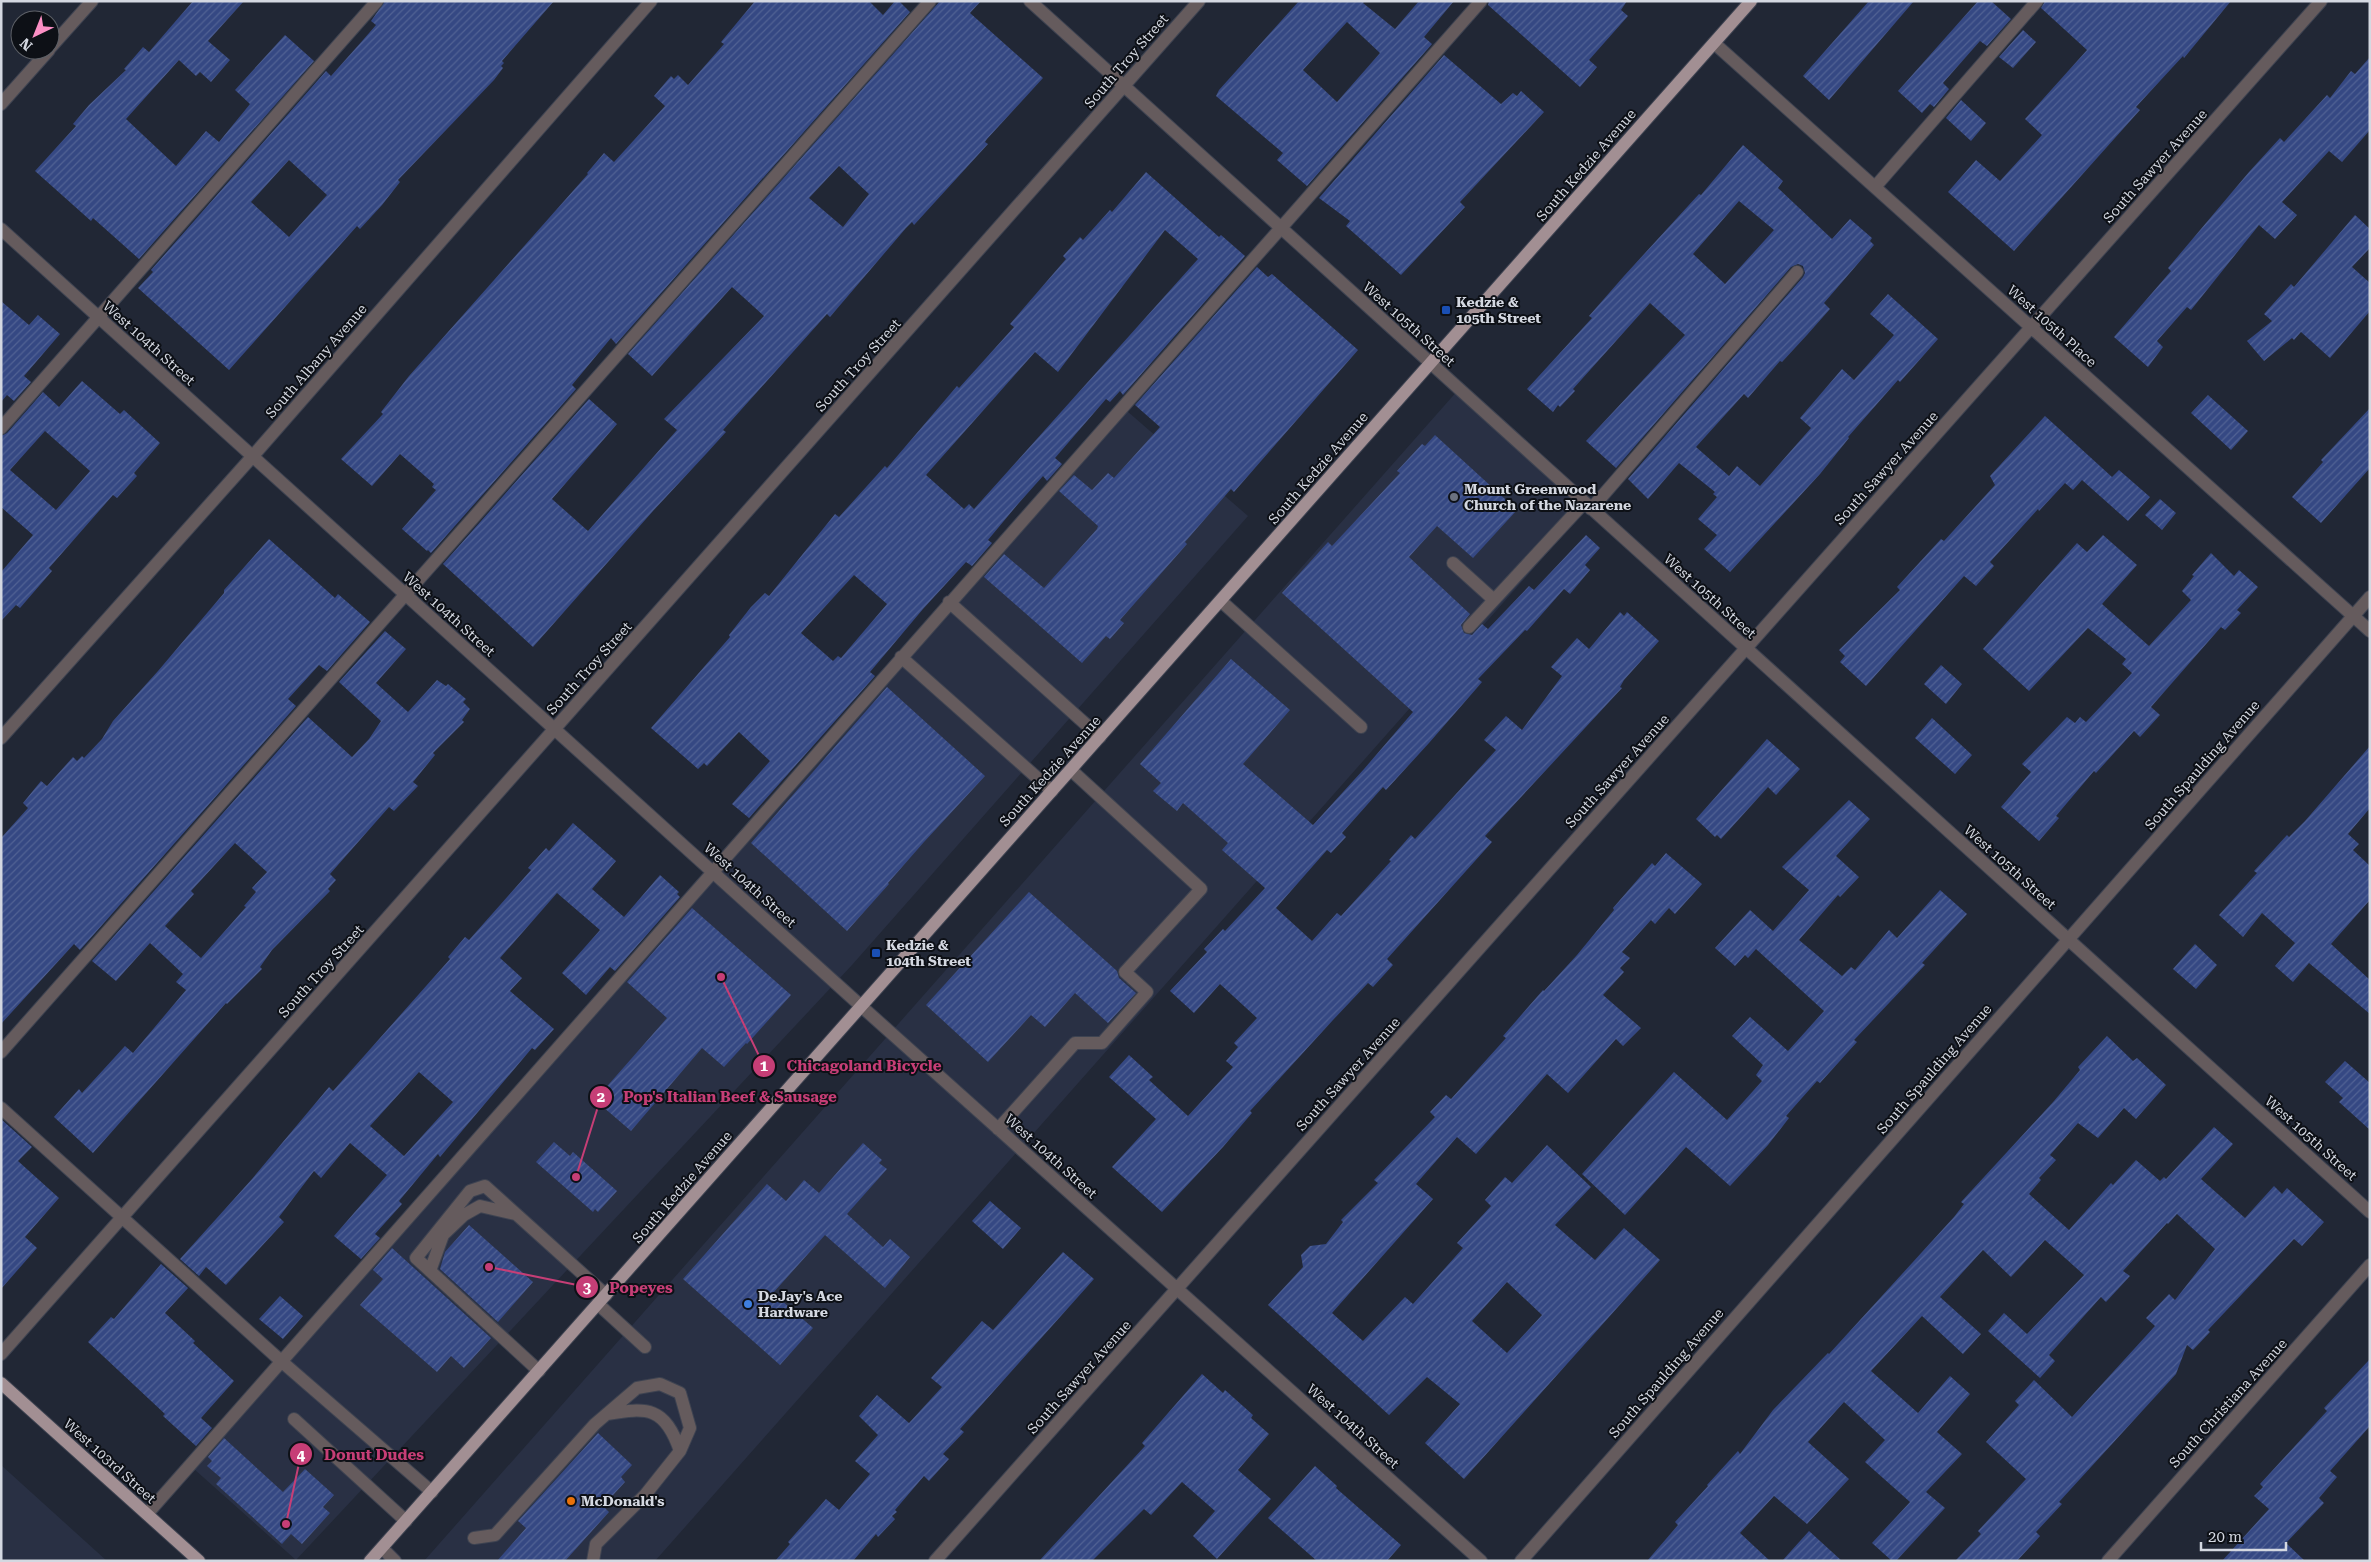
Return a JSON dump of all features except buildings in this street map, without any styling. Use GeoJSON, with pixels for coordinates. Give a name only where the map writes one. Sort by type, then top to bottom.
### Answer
{"type":"FeatureCollection","features":[{"type":"Feature","properties":{"kind":"main road","name":"South Kedzie Avenue"},"geometry":{"type":"LineString","coordinates":[[370,1561],[1751,1]]}},
{"type":"Feature","properties":{"kind":"main road","name":"West 103rd Street"},"geometry":{"type":"LineString","coordinates":[[1,1383],[199,1561]]}},
{"type":"Feature","properties":{"kind":"street"},"geometry":{"type":"LineString","coordinates":[[60,37],[92,1]]}},
{"type":"Feature","properties":{"kind":"street"},"geometry":{"type":"LineString","coordinates":[[1,428],[377,1]]}},
{"type":"Feature","properties":{"kind":"street","name":"South Albany Avenue"},"geometry":{"type":"LineString","coordinates":[[1,738],[252,457],[651,1]]}},
{"type":"Feature","properties":{"kind":"street"},"geometry":{"type":"LineString","coordinates":[[1,1052],[930,1]]}},
{"type":"Feature","properties":{"kind":"street","name":"West 105th Street"},"geometry":{"type":"LineString","coordinates":[[1030,1],[2370,1212]]}},
{"type":"Feature","properties":{"kind":"street","name":"South Troy Street"},"geometry":{"type":"LineString","coordinates":[[1,1354],[1199,1]]}},
{"type":"Feature","properties":{"kind":"street"},"geometry":{"type":"LineString","coordinates":[[147,1514],[949,602],[1481,1]]}},
{"type":"Feature","properties":{"kind":"street"},"geometry":{"type":"LineString","coordinates":[[1875,187],[2037,1]]}},
{"type":"Feature","properties":{"kind":"street","name":"South Sawyer Avenue"},"geometry":{"type":"LineString","coordinates":[[935,1561],[2321,1]]}},
{"type":"Feature","properties":{"kind":"street","name":"West 105th Place"},"geometry":{"type":"LineString","coordinates":[[1714,43],[2370,631]]}},
{"type":"Feature","properties":{"kind":"street"},"geometry":{"type":"LineString","coordinates":[[1,104],[39,60]]}},
{"type":"Feature","properties":{"kind":"street","name":"West 104th Street"},"geometry":{"type":"LineString","coordinates":[[1,230],[554,730],[1481,1561]]}},
{"type":"Feature","properties":{"kind":"street"},"geometry":{"type":"LineString","coordinates":[[1469,627],[1588,506],[1798,272]]}},
{"type":"Feature","properties":{"kind":"street"},"geometry":{"type":"LineString","coordinates":[[1453,563],[1494,600]]}},
{"type":"Feature","properties":{"kind":"street","name":"South Spaulding Avenue"},"geometry":{"type":"LineString","coordinates":[[1520,1561],[2370,597]]}},
{"type":"Feature","properties":{"kind":"street"},"geometry":{"type":"LineString","coordinates":[[1221,601],[1361,727]]}},
{"type":"Feature","properties":{"kind":"street"},"geometry":{"type":"LineString","coordinates":[[949,602],[1100,737]]}},
{"type":"Feature","properties":{"kind":"street"},"geometry":{"type":"LineString","coordinates":[[901,657],[1052,791]]}},
{"type":"Feature","properties":{"kind":"street"},"geometry":{"type":"LineString","coordinates":[[998,1128],[1075,1042],[1102,1043],[1147,992],[1125,972],[1201,889],[1071,770]]}},
{"type":"Feature","properties":{"kind":"street"},"geometry":{"type":"LineString","coordinates":[[1,1108],[281,1361],[432,1492]]}},
{"type":"Feature","properties":{"kind":"street"},"geometry":{"type":"LineString","coordinates":[[539,1371],[416,1258],[470,1191],[485,1186],[517,1214],[602,1300],[645,1347]]}},
{"type":"Feature","properties":{"kind":"street"},"geometry":{"type":"LineString","coordinates":[[430,1270],[443,1235],[464,1215],[480,1206],[517,1214]]}},
{"type":"Feature","properties":{"kind":"street","name":"South Christiana Avenue"},"geometry":{"type":"LineString","coordinates":[[2108,1561],[2370,1265]]}},
{"type":"Feature","properties":{"kind":"street"},"geometry":{"type":"LineString","coordinates":[[474,1538],[495,1534],[595,1424],[637,1388],[660,1384],[680,1393],[690,1428],[680,1450],[645,1495],[596,1544],[593,1561]]}},
{"type":"Feature","properties":{"kind":"street"},"geometry":{"type":"LineString","coordinates":[[607,1414],[637,1409],[655,1414],[672,1430],[680,1450]]}},
{"type":"Feature","properties":{"kind":"street"},"geometry":{"type":"LineString","coordinates":[[294,1420],[406,1521]]}},
{"type":"Feature","properties":{"kind":"street"},"geometry":{"type":"LineString","coordinates":[[382,1548],[395,1561]]}},
{"type":"Feature","properties":{"kind":"shaded area"},"geometry":{"type":"Polygon","coordinates":[[[1459,389],[1587,508],[655,1561],[424,1561],[1459,389]]]}},
{"type":"Feature","properties":{"kind":"shaded area"},"geometry":{"type":"Polygon","coordinates":[[[1127,411],[1248,516],[852,965],[296,1560],[194,1469],[1127,411]]]}},
{"type":"Feature","properties":{"kind":"shaded area"},"geometry":{"type":"Polygon","coordinates":[[[1,1465],[107,1561],[1,1561],[1,1465]]]}},
{"type":"Feature","properties":{"kind":"place","name":"Kedzie & 105th Street"},"geometry":{"type":"Point","coordinates":[1446,310]}},
{"type":"Feature","properties":{"kind":"place","name":"Mount Greenwood Church of the Nazarene"},"geometry":{"type":"Point","coordinates":[1454,497]}},
{"type":"Feature","properties":{"kind":"place","name":"Kedzie & 104th Street"},"geometry":{"type":"Point","coordinates":[876,953]}},
{"type":"Feature","properties":{"kind":"place","name":"Chicagoland Bicycle"},"geometry":{"type":"Point","coordinates":[721,977]}},
{"type":"Feature","properties":{"kind":"place","name":"Pop's Italian Beef & Sausage"},"geometry":{"type":"Point","coordinates":[576,1177]}},
{"type":"Feature","properties":{"kind":"place","name":"Popeyes"},"geometry":{"type":"Point","coordinates":[489,1267]}},
{"type":"Feature","properties":{"kind":"place","name":"DeJay's Ace Hardware"},"geometry":{"type":"Point","coordinates":[748,1304]}},
{"type":"Feature","properties":{"kind":"place","name":"McDonald's"},"geometry":{"type":"Point","coordinates":[571,1501]}},
{"type":"Feature","properties":{"kind":"place","name":"Donut Dudes"},"geometry":{"type":"Point","coordinates":[286,1524]}}]}
